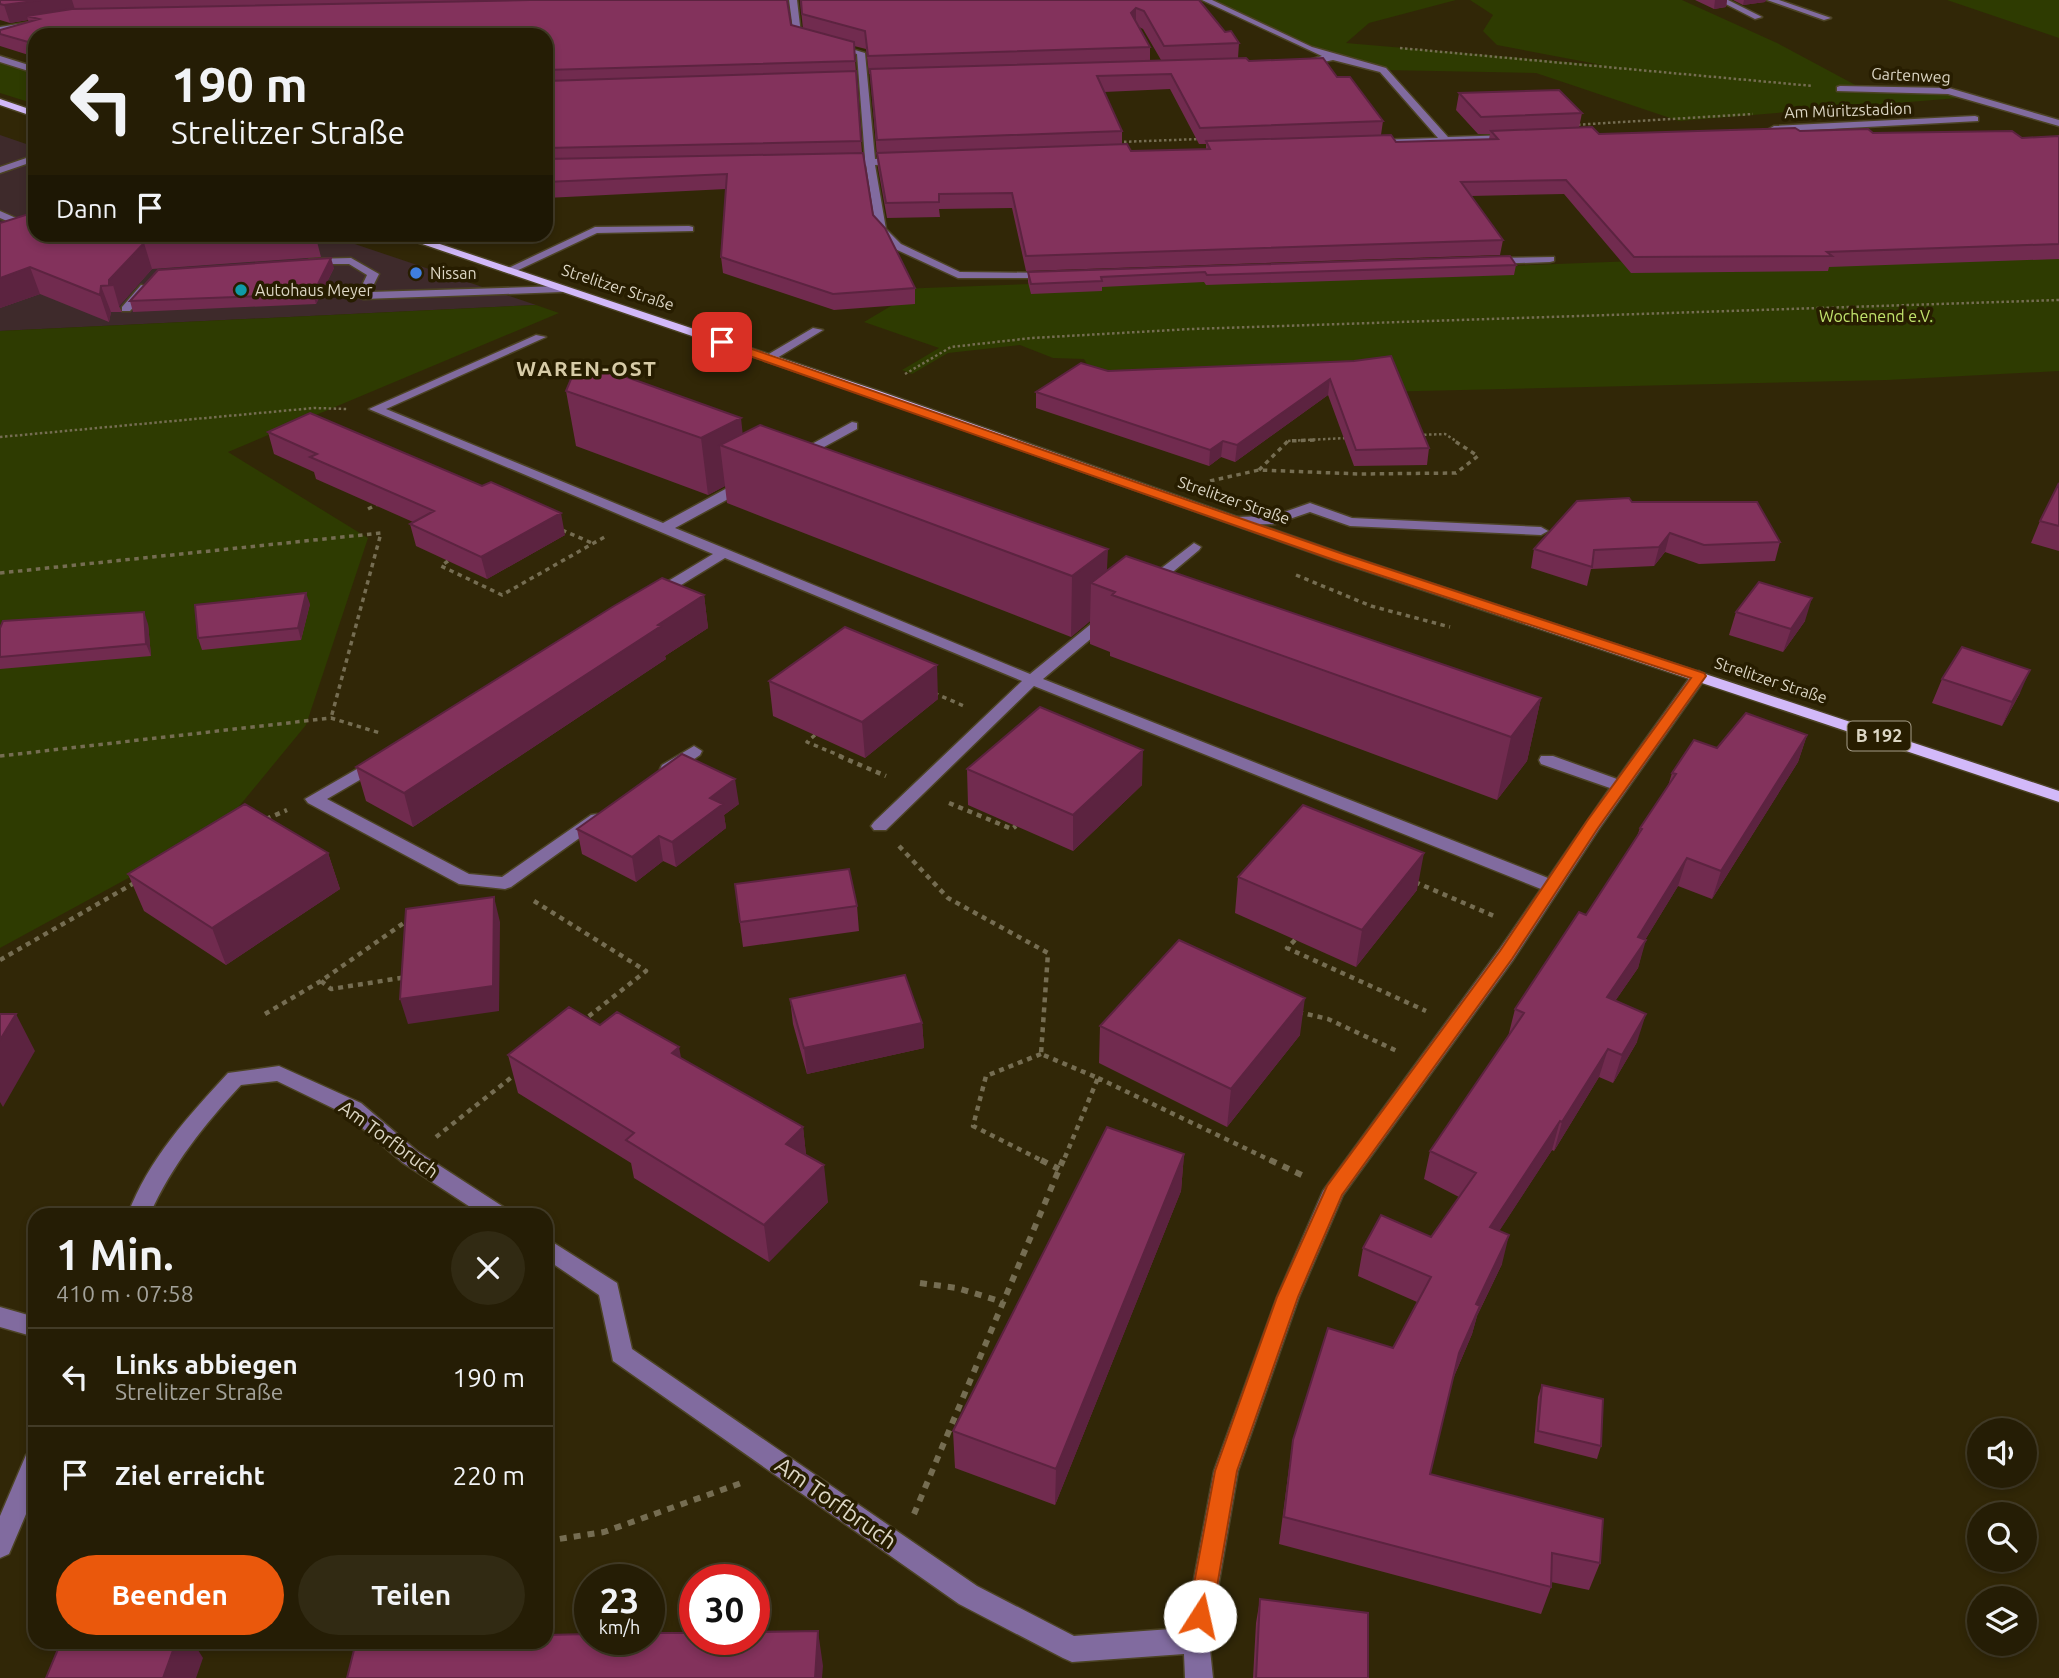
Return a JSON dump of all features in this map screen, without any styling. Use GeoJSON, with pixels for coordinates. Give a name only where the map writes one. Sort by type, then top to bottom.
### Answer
{"type":"FeatureCollection","features":[{"type":"Feature","properties":{"kind":"main road"},"geometry":{"type":"LineString","coordinates":[[0,102],[28,112]]}},
{"type":"Feature","properties":{"kind":"main road","name":"Strelitzer Straße"},"geometry":{"type":"LineString","coordinates":[[422,242],[875,394],[1236,521],[2059,797]]}},
{"type":"Feature","properties":{"kind":"street"},"geometry":{"type":"LineString","coordinates":[[1206,0],[1309,49],[1382,69],[1445,140]]}},
{"type":"Feature","properties":{"kind":"street"},"geometry":{"type":"LineString","coordinates":[[1722,0],[1758,17]]}},
{"type":"Feature","properties":{"kind":"street"},"geometry":{"type":"LineString","coordinates":[[1771,0],[1827,18]]}},
{"type":"Feature","properties":{"kind":"street"},"geometry":{"type":"LineString","coordinates":[[793,1],[797,35],[861,53],[870,162],[881,230],[897,246],[958,275],[1059,275]]}},
{"type":"Feature","properties":{"kind":"street"},"geometry":{"type":"LineString","coordinates":[[779,3],[805,2]]}},
{"type":"Feature","properties":{"kind":"street"},"geometry":{"type":"LineString","coordinates":[[0,29],[54,21]]}},
{"type":"Feature","properties":{"kind":"street"},"geometry":{"type":"LineString","coordinates":[[1288,61],[1333,57]]}},
{"type":"Feature","properties":{"kind":"street"},"geometry":{"type":"LineString","coordinates":[[1299,65],[1313,65],[1333,57]]}},
{"type":"Feature","properties":{"kind":"street"},"geometry":{"type":"LineString","coordinates":[[0,59],[28,68]]}},
{"type":"Feature","properties":{"kind":"street"},"geometry":{"type":"LineString","coordinates":[[853,80],[878,78]]}},
{"type":"Feature","properties":{"kind":"street","name":"Gartenweg"},"geometry":{"type":"LineString","coordinates":[[1840,89],[1949,91],[2059,123]]}},
{"type":"Feature","properties":{"kind":"street","name":"Am Müritzstadion"},"geometry":{"type":"LineString","coordinates":[[1766,129],[1975,119]]}},
{"type":"Feature","properties":{"kind":"street"},"geometry":{"type":"LineString","coordinates":[[1363,143],[1529,137]]}},
{"type":"Feature","properties":{"kind":"street"},"geometry":{"type":"LineString","coordinates":[[0,170],[28,160]]}},
{"type":"Feature","properties":{"kind":"street"},"geometry":{"type":"LineString","coordinates":[[830,163],[911,160]]}},
{"type":"Feature","properties":{"kind":"street"},"geometry":{"type":"LineString","coordinates":[[0,214],[21,223]]}},
{"type":"Feature","properties":{"kind":"street"},"geometry":{"type":"LineString","coordinates":[[0,231],[28,221]]}},
{"type":"Feature","properties":{"kind":"street"},"geometry":{"type":"LineString","coordinates":[[508,271],[595,230],[689,229]]}},
{"type":"Feature","properties":{"kind":"street"},"geometry":{"type":"LineString","coordinates":[[1482,261],[1550,259]]}},
{"type":"Feature","properties":{"kind":"street"},"geometry":{"type":"LineString","coordinates":[[297,263],[351,261],[373,274],[363,296],[562,289]]}},
{"type":"Feature","properties":{"kind":"street"},"geometry":{"type":"LineString","coordinates":[[126,309],[157,274]]}},
{"type":"Feature","properties":{"kind":"street"},"geometry":{"type":"LineString","coordinates":[[768,358],[817,330]]}},
{"type":"Feature","properties":{"kind":"street"},"geometry":{"type":"LineString","coordinates":[[375,410],[540,337]]}},
{"type":"Feature","properties":{"kind":"street"},"geometry":{"type":"LineString","coordinates":[[375,410],[1032,680],[1550,886]]}},
{"type":"Feature","properties":{"kind":"street"},"geometry":{"type":"LineString","coordinates":[[786,462],[852,426]]}},
{"type":"Feature","properties":{"kind":"street"},"geometry":{"type":"LineString","coordinates":[[664,528],[764,474]]}},
{"type":"Feature","properties":{"kind":"street"},"geometry":{"type":"LineString","coordinates":[[1236,521],[1275,520],[1310,507],[1350,522],[1541,531]]}},
{"type":"Feature","properties":{"kind":"street"},"geometry":{"type":"LineString","coordinates":[[880,826],[1032,680],[1194,547]]}},
{"type":"Feature","properties":{"kind":"street"},"geometry":{"type":"LineString","coordinates":[[637,606],[724,553]]}},
{"type":"Feature","properties":{"kind":"street"},"geometry":{"type":"LineString","coordinates":[[1199,1678],[1196,1640],[1226,1471],[1288,1297],[1334,1191],[1523,929],[1550,886],[1699,676]]}},
{"type":"Feature","properties":{"kind":"street"},"geometry":{"type":"LineString","coordinates":[[314,799],[411,743]]}},
{"type":"Feature","properties":{"kind":"street"},"geometry":{"type":"LineString","coordinates":[[650,782],[694,751]]}},
{"type":"Feature","properties":{"kind":"street"},"geometry":{"type":"LineString","coordinates":[[1547,760],[1620,786]]}},
{"type":"Feature","properties":{"kind":"street"},"geometry":{"type":"LineString","coordinates":[[314,799],[465,880],[505,883],[616,805]]}},
{"type":"Feature","properties":{"kind":"street","name":"Am Torfbruch"},"geometry":{"type":"LineString","coordinates":[[142,1208],[154,1178],[190,1126],[235,1078],[279,1073],[354,1109],[410,1157],[488,1208]]}},
{"type":"Feature","properties":{"kind":"street","name":"Am Torfbruch"},"geometry":{"type":"LineString","coordinates":[[553,1252],[609,1290],[621,1354],[968,1595],[1072,1649],[1196,1640]]}},
{"type":"Feature","properties":{"kind":"street"},"geometry":{"type":"LineString","coordinates":[[0,1317],[28,1325]]}},
{"type":"Feature","properties":{"kind":"street"},"geometry":{"type":"LineString","coordinates":[[0,1546],[28,1480]]}},
{"type":"Feature","properties":{"kind":"path"},"geometry":{"type":"LineString","coordinates":[[1399,48],[1840,89]]}},
{"type":"Feature","properties":{"kind":"path"},"geometry":{"type":"LineString","coordinates":[[875,394],[951,347],[1032,338],[1191,329],[2059,300]]}},
{"type":"Feature","properties":{"kind":"path"},"geometry":{"type":"LineString","coordinates":[[0,437],[314,408],[375,410]]}},
{"type":"Feature","properties":{"kind":"path"},"geometry":{"type":"LineString","coordinates":[[1170,498],[1184,487],[1259,470],[1360,474],[1456,473],[1478,456],[1446,434],[1406,436]]}},
{"type":"Feature","properties":{"kind":"path"},"geometry":{"type":"LineString","coordinates":[[1259,470],[1288,441],[1354,438]]}},
{"type":"Feature","properties":{"kind":"path"},"geometry":{"type":"LineString","coordinates":[[368,509],[390,498]]}},
{"type":"Feature","properties":{"kind":"path"},"geometry":{"type":"LineString","coordinates":[[448,561],[440,566],[502,595],[638,517]]}},
{"type":"Feature","properties":{"kind":"path"},"geometry":{"type":"LineString","coordinates":[[557,528],[593,544]]}},
{"type":"Feature","properties":{"kind":"path"},"geometry":{"type":"LineString","coordinates":[[0,573],[381,533],[331,718]]}},
{"type":"Feature","properties":{"kind":"path"},"geometry":{"type":"LineString","coordinates":[[0,756],[331,718],[411,743]]}},
{"type":"Feature","properties":{"kind":"path"},"geometry":{"type":"LineString","coordinates":[[262,820],[314,799]]}},
{"type":"Feature","properties":{"kind":"path"},"geometry":{"type":"LineString","coordinates":[[880,826],[948,898],[1048,953],[1041,1054]]}},
{"type":"Feature","properties":{"kind":"path"},"geometry":{"type":"LineString","coordinates":[[0,960],[140,880]]}},
{"type":"Feature","properties":{"kind":"path"},"geometry":{"type":"LineString","coordinates":[[1413,881],[1523,929]]}},
{"type":"Feature","properties":{"kind":"path"},"geometry":{"type":"LineString","coordinates":[[505,883],[646,971],[582,1022]]}},
{"type":"Feature","properties":{"kind":"path"},"geometry":{"type":"LineString","coordinates":[[265,1014],[321,981],[409,919]]}},
{"type":"Feature","properties":{"kind":"path"},"geometry":{"type":"LineString","coordinates":[[1295,940],[1287,948],[1455,1024]]}},
{"type":"Feature","properties":{"kind":"path"},"geometry":{"type":"LineString","coordinates":[[321,981],[331,989],[411,977]]}},
{"type":"Feature","properties":{"kind":"path"},"geometry":{"type":"LineString","coordinates":[[1291,1010],[1328,1019],[1427,1064]]}},
{"type":"Feature","properties":{"kind":"path"},"geometry":{"type":"LineString","coordinates":[[1059,1169],[974,1126],[986,1076],[1041,1054],[1098,1078],[1334,1191]]}},
{"type":"Feature","properties":{"kind":"path"},"geometry":{"type":"LineString","coordinates":[[410,1157],[528,1064]]}},
{"type":"Feature","properties":{"kind":"path"},"geometry":{"type":"LineString","coordinates":[[900,1547],[1098,1078]]}},
{"type":"Feature","properties":{"kind":"path"},"geometry":{"type":"LineString","coordinates":[[920,1283],[957,1288],[1003,1302]]}},
{"type":"Feature","properties":{"kind":"path"},"geometry":{"type":"LineString","coordinates":[[553,1540],[604,1532],[784,1467]]}},
{"type":"Feature","properties":{"kind":"shaded area"},"geometry":{"type":"Polygon","coordinates":[[[0,135],[28,145],[28,242],[349,242],[536,305],[0,331],[0,135]]]}},
{"type":"Feature","properties":{"kind":"green space"},"geometry":{"type":"Polygon","coordinates":[[[1206,0],[1456,0],[1369,23],[1346,43],[1602,65],[1497,45],[1483,31],[1493,15],[1470,0],[1682,0],[1777,43],[1861,88],[1949,91],[1970,97],[1679,121],[1536,73],[1383,70],[1333,57],[1206,0]]]}},
{"type":"Feature","properties":{"kind":"green space"},"geometry":{"type":"Polygon","coordinates":[[[1947,0],[2059,0],[2059,38],[1947,0]]]}},
{"type":"Feature","properties":{"kind":"green space"},"geometry":{"type":"Polygon","coordinates":[[[0,63],[28,72],[28,102],[0,93],[0,63]]]}},
{"type":"Feature","properties":{"kind":"green space","name":"Wochenend e.V."},"geometry":{"type":"Polygon","coordinates":[[[2059,245],[2059,371],[1887,380],[1116,398],[1103,392],[1084,359],[1053,358],[1020,345],[948,353],[912,374],[902,370],[939,348],[864,322],[901,300],[871,290],[2059,245]]]}},
{"type":"Feature","properties":{"kind":"green space"},"geometry":{"type":"Polygon","coordinates":[[[536,305],[559,313],[228,452],[368,538],[306,725],[222,827],[0,948],[0,331],[536,305]]]}},
{"type":"Feature","properties":{"kind":"building"},"geometry":{"type":"Polygon","coordinates":[[[0,0],[41,0],[4,5],[0,4],[0,0]]]}},
{"type":"Feature","properties":{"kind":"building"},"geometry":{"type":"Polygon","coordinates":[[[530,0],[787,0],[791,25],[854,42],[855,61],[553,70],[553,28],[28,28],[28,42],[0,34],[0,30],[39,19],[27,16],[72,9],[530,0]]]}},
{"type":"Feature","properties":{"kind":"building"},"geometry":{"type":"Polygon","coordinates":[[[801,0],[1199,0],[1225,32],[1231,31],[1239,43],[1164,46],[1144,11],[1136,8],[1131,13],[1150,47],[868,56],[865,31],[802,14],[801,0]]]}},
{"type":"Feature","properties":{"kind":"building"},"geometry":{"type":"Polygon","coordinates":[[[1246,58],[1249,61],[1323,58],[1337,77],[1350,77],[1383,121],[1200,128],[1171,74],[1097,76],[1122,131],[877,140],[870,69],[1246,58]]]}},
{"type":"Feature","properties":{"kind":"building"},"geometry":{"type":"Polygon","coordinates":[[[856,71],[861,141],[553,148],[553,81],[856,71]]]}},
{"type":"Feature","properties":{"kind":"building"},"geometry":{"type":"Polygon","coordinates":[[[1559,90],[1582,113],[1481,117],[1459,93],[1559,90]]]}},
{"type":"Feature","properties":{"kind":"building"},"geometry":{"type":"Polygon","coordinates":[[[1592,127],[1599,134],[1795,128],[1800,131],[1868,129],[1873,133],[2012,131],[2022,138],[2059,136],[2059,244],[1827,252],[1832,256],[1634,257],[1566,180],[1461,182],[1503,240],[1026,256],[1012,193],[939,194],[939,202],[886,203],[877,153],[1127,144],[1131,151],[1210,149],[1206,141],[1391,135],[1396,142],[1498,139],[1491,131],[1592,127]]]}},
{"type":"Feature","properties":{"kind":"building"},"geometry":{"type":"Polygon","coordinates":[[[863,153],[873,215],[885,228],[915,288],[833,294],[721,257],[727,174],[553,182],[553,159],[863,153]]]}},
{"type":"Feature","properties":{"kind":"building"},"geometry":{"type":"Polygon","coordinates":[[[28,214],[28,242],[158,242],[144,243],[109,280],[109,284],[113,285],[101,286],[100,295],[30,267],[0,278],[0,223],[28,214]]]}},
{"type":"Feature","properties":{"kind":"building"},"geometry":{"type":"Polygon","coordinates":[[[1510,256],[1516,265],[1207,275],[1205,272],[1101,277],[1102,281],[1031,284],[1028,272],[1510,256]]]}},
{"type":"Feature","properties":{"kind":"building"},"geometry":{"type":"Polygon","coordinates":[[[331,258],[313,294],[130,301],[158,270],[331,258]]]}},
{"type":"Feature","properties":{"kind":"building"},"geometry":{"type":"Polygon","coordinates":[[[1391,356],[1429,448],[1356,450],[1330,379],[1237,445],[1223,441],[1210,450],[1036,392],[1081,363],[1108,371],[1354,361],[1391,356]]]}},
{"type":"Feature","properties":{"kind":"building"},"geometry":{"type":"Polygon","coordinates":[[[579,360],[741,418],[701,438],[566,391],[579,360]]]}},
{"type":"Feature","properties":{"kind":"building"},"geometry":{"type":"Polygon","coordinates":[[[310,413],[482,486],[491,482],[561,513],[481,557],[410,524],[434,511],[310,457],[317,454],[268,432],[310,413]]]}},
{"type":"Feature","properties":{"kind":"building"},"geometry":{"type":"Polygon","coordinates":[[[760,425],[1108,549],[1072,576],[720,445],[760,425]]]}},
{"type":"Feature","properties":{"kind":"building"},"geometry":{"type":"Polygon","coordinates":[[[2059,483],[2059,526],[2040,521],[2059,483]]]}},
{"type":"Feature","properties":{"kind":"building"},"geometry":{"type":"Polygon","coordinates":[[[1629,498],[1632,502],[1757,502],[1780,542],[1704,545],[1670,533],[1659,547],[1594,550],[1592,567],[1534,549],[1577,501],[1629,498]]]}},
{"type":"Feature","properties":{"kind":"building"},"geometry":{"type":"Polygon","coordinates":[[[1126,556],[1541,698],[1511,737],[1112,595],[1115,592],[1091,583],[1126,556]]]}},
{"type":"Feature","properties":{"kind":"building"},"geometry":{"type":"Polygon","coordinates":[[[662,578],[704,595],[658,625],[661,626],[404,793],[356,767],[614,606],[662,578]]]}},
{"type":"Feature","properties":{"kind":"building"},"geometry":{"type":"Polygon","coordinates":[[[1759,582],[1812,598],[1791,629],[1736,612],[1759,582]]]}},
{"type":"Feature","properties":{"kind":"building"},"geometry":{"type":"Polygon","coordinates":[[[306,593],[298,628],[198,638],[195,605],[306,593]]]}},
{"type":"Feature","properties":{"kind":"building"},"geometry":{"type":"Polygon","coordinates":[[[144,612],[146,644],[0,657],[0,628],[3,621],[144,612]]]}},
{"type":"Feature","properties":{"kind":"building"},"geometry":{"type":"Polygon","coordinates":[[[845,627],[937,665],[862,722],[769,681],[845,627]]]}},
{"type":"Feature","properties":{"kind":"building"},"geometry":{"type":"Polygon","coordinates":[[[1962,647],[2030,670],[2012,702],[1942,679],[1962,647]]]}},
{"type":"Feature","properties":{"kind":"building"},"geometry":{"type":"Polygon","coordinates":[[[1040,707],[1143,750],[1073,815],[967,769],[1040,707]]]}},
{"type":"Feature","properties":{"kind":"building"},"geometry":{"type":"Polygon","coordinates":[[[1746,713],[1807,735],[1721,871],[1687,858],[1638,937],[1646,940],[1607,997],[1646,1014],[1622,1055],[1608,1049],[1490,1227],[1509,1235],[1476,1304],[1480,1306],[1459,1353],[1430,1474],[1603,1519],[1600,1563],[1552,1553],[1551,1587],[1284,1517],[1293,1440],[1328,1328],[1393,1348],[1431,1277],[1363,1248],[1381,1215],[1431,1237],[1476,1173],[1430,1151],[1524,1013],[1515,1009],[1579,912],[1586,915],[1676,774],[1672,773],[1694,740],[1717,748],[1746,713]]]}},
{"type":"Feature","properties":{"kind":"building"},"geometry":{"type":"Polygon","coordinates":[[[682,754],[735,779],[710,798],[723,804],[672,842],[659,836],[632,857],[577,829],[682,754]]]}},
{"type":"Feature","properties":{"kind":"building"},"geometry":{"type":"Polygon","coordinates":[[[245,804],[328,853],[212,928],[128,874],[245,804]]]}},
{"type":"Feature","properties":{"kind":"building"},"geometry":{"type":"Polygon","coordinates":[[[1303,805],[1424,853],[1362,930],[1238,877],[1303,805]]]}},
{"type":"Feature","properties":{"kind":"building"},"geometry":{"type":"Polygon","coordinates":[[[849,869],[857,906],[740,922],[735,884],[849,869]]]}},
{"type":"Feature","properties":{"kind":"building"},"geometry":{"type":"Polygon","coordinates":[[[494,897],[493,986],[400,999],[406,909],[494,897]]]}},
{"type":"Feature","properties":{"kind":"building"},"geometry":{"type":"Polygon","coordinates":[[[1179,940],[1305,998],[1231,1089],[1100,1026],[1179,940]]]}},
{"type":"Feature","properties":{"kind":"building"},"geometry":{"type":"Polygon","coordinates":[[[905,975],[922,1023],[804,1048],[790,999],[905,975]]]}},
{"type":"Feature","properties":{"kind":"building"},"geometry":{"type":"Polygon","coordinates":[[[569,1007],[600,1025],[617,1012],[679,1047],[672,1053],[803,1127],[786,1144],[824,1165],[764,1225],[626,1140],[634,1133],[508,1055],[569,1007]]]}},
{"type":"Feature","properties":{"kind":"building"},"geometry":{"type":"Polygon","coordinates":[[[0,1014],[16,1014],[0,1040],[0,1014]]]}},
{"type":"Feature","properties":{"kind":"building"},"geometry":{"type":"Polygon","coordinates":[[[1107,1127],[1184,1154],[1056,1469],[953,1431],[1107,1127]]]}},
{"type":"Feature","properties":{"kind":"building"},"geometry":{"type":"Polygon","coordinates":[[[1542,1385],[1603,1399],[1601,1446],[1538,1431],[1542,1385]]]}},
{"type":"Feature","properties":{"kind":"building"},"geometry":{"type":"Polygon","coordinates":[[[1260,1599],[1368,1613],[1368,1678],[1256,1678],[1260,1599]]]}},
{"type":"Feature","properties":{"kind":"building"},"geometry":{"type":"Polygon","coordinates":[[[818,1631],[815,1678],[347,1678],[354,1649],[553,1649],[553,1635],[574,1634],[574,1655],[665,1655],[665,1633],[679,1633],[679,1655],[770,1655],[770,1632],[818,1631]]]}},
{"type":"Feature","properties":{"kind":"building"},"geometry":{"type":"Polygon","coordinates":[[[58,1649],[173,1649],[163,1678],[46,1678],[58,1649]]]}},
{"type":"Feature","properties":{"kind":"place","name":"Nissan"},"geometry":{"type":"Point","coordinates":[416,273]}},
{"type":"Feature","properties":{"kind":"place","name":"Autohaus Meyer"},"geometry":{"type":"Point","coordinates":[241,290]}},
{"type":"Feature","properties":{"kind":"district","name":"WAREN-OST"},"geometry":{"type":"Point","coordinates":[587,369]}},
{"type":"Feature","properties":{"kind":"route"},"geometry":{"type":"LineString","coordinates":[[722,342],[1338,557],[1699,676],[1550,886],[1506,955],[1334,1191],[1288,1297],[1226,1471],[1200,1616]]}}]}
